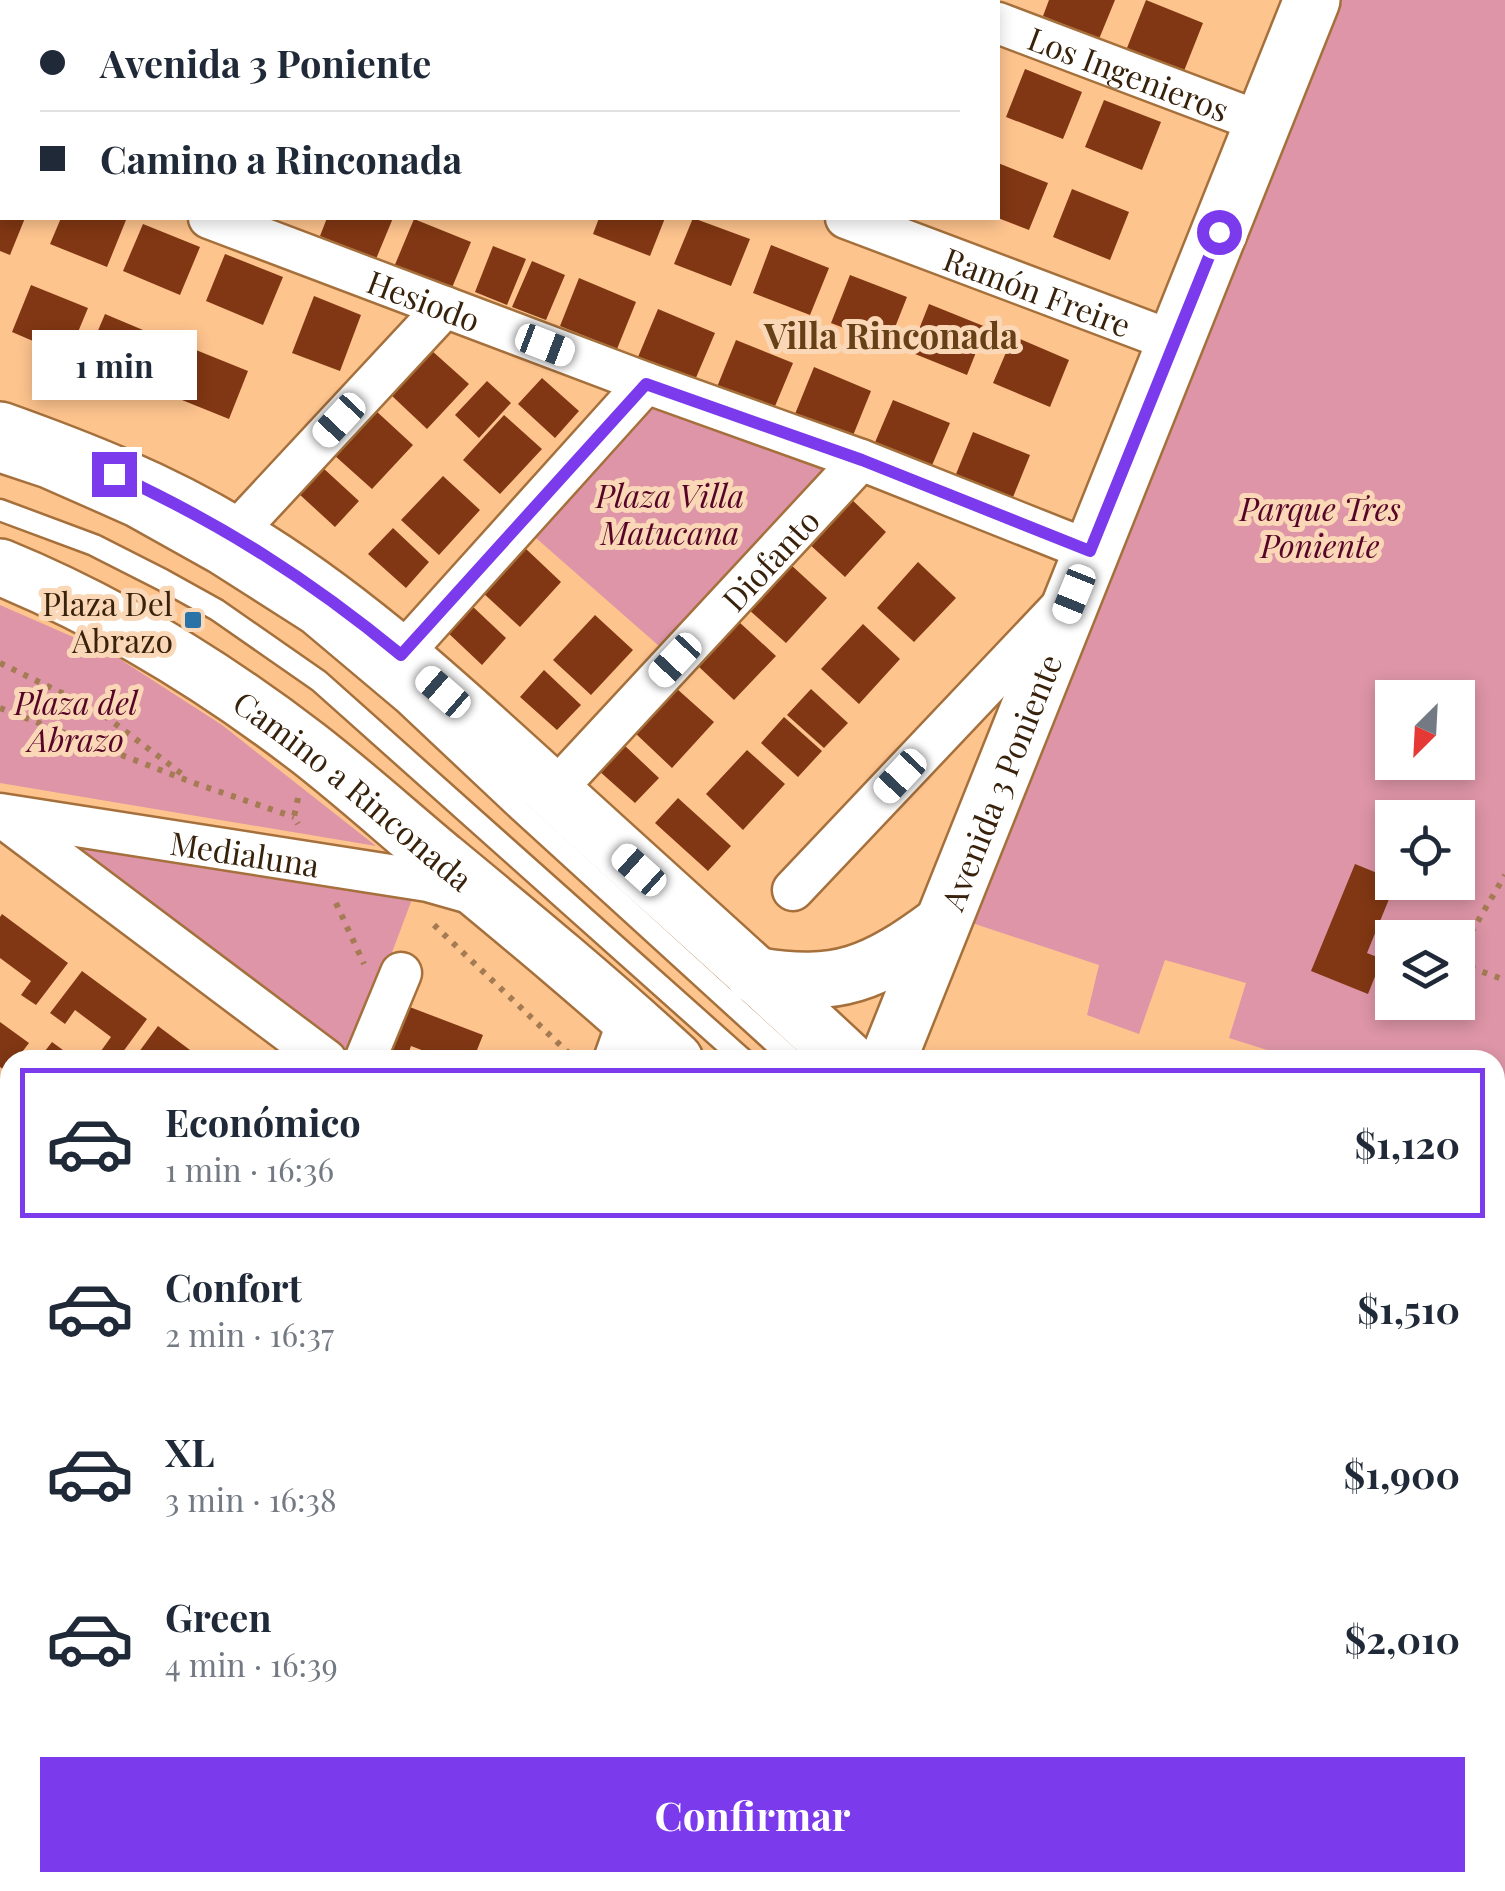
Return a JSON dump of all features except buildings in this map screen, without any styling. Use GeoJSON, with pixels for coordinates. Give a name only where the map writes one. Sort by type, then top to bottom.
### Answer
{"type":"FeatureCollection","features":[{"type":"Feature","properties":{"kind":"main road","name":"Avenida 3 Poniente"},"geometry":{"type":"LineString","coordinates":[[892,1050],[1312,0]]}},
{"type":"Feature","properties":{"kind":"main road"},"geometry":{"type":"LineString","coordinates":[[0,430],[173,501],[234,534],[323,594],[401,655],[837,1050]]}},
{"type":"Feature","properties":{"kind":"main road","name":"Camino a Rinconada"},"geometry":{"type":"LineString","coordinates":[[0,567],[56,590],[152,643],[308,748],[488,898],[621,1039],[649,1050]]}},
{"type":"Feature","properties":{"kind":"main road"},"geometry":{"type":"LineString","coordinates":[[754,975],[808,982],[856,975],[889,960],[941,924]]}},
{"type":"Feature","properties":{"kind":"street","name":"Los Ingenieros"},"geometry":{"type":"LineString","coordinates":[[1000,24],[1263,123]]}},
{"type":"Feature","properties":{"kind":"street","name":"Hesiodo"},"geometry":{"type":"LineString","coordinates":[[214,220],[646,384],[862,460],[1082,573]]}},
{"type":"Feature","properties":{"kind":"street","name":"Ramón Freire"},"geometry":{"type":"LineString","coordinates":[[851,220],[1175,342]]}},
{"type":"Feature","properties":{"kind":"street"},"geometry":{"type":"LineString","coordinates":[[234,534],[445,307]]}},
{"type":"Feature","properties":{"kind":"street"},"geometry":{"type":"LineString","coordinates":[[401,655],[646,384]]}},
{"type":"Feature","properties":{"kind":"street","name":"Diofanto"},"geometry":{"type":"LineString","coordinates":[[553,792],[862,460]]}},
{"type":"Feature","properties":{"kind":"street"},"geometry":{"type":"LineString","coordinates":[[794,890],[1082,573]]}},
{"type":"Feature","properties":{"kind":"street","name":"Medialuna"},"geometry":{"type":"LineString","coordinates":[[0,814],[428,881],[488,898]]}},
{"type":"Feature","properties":{"kind":"street","name":"Medialuna"},"geometry":{"type":"LineString","coordinates":[[0,814],[313,1050]]}},
{"type":"Feature","properties":{"kind":"street"},"geometry":{"type":"LineString","coordinates":[[369,1050],[402,973]]}},
{"type":"Feature","properties":{"kind":"lane"},"geometry":{"type":"LineString","coordinates":[[0,462],[46,477],[131,515],[216,562],[309,622],[404,702],[782,1050]]}},
{"type":"Feature","properties":{"kind":"lane"},"geometry":{"type":"LineString","coordinates":[[0,510],[94,546],[163,580],[217,610],[294,663],[366,722],[733,1050]]}},
{"type":"Feature","properties":{"kind":"path"},"geometry":{"type":"LineString","coordinates":[[0,663],[97,710],[194,783]]}},
{"type":"Feature","properties":{"kind":"path"},"geometry":{"type":"LineString","coordinates":[[0,708],[294,817]]}},
{"type":"Feature","properties":{"kind":"path"},"geometry":{"type":"LineString","coordinates":[[319,864],[386,1010]]}},
{"type":"Feature","properties":{"kind":"path"},"geometry":{"type":"LineString","coordinates":[[1475,926],[1505,875]]}},
{"type":"Feature","properties":{"kind":"path"},"geometry":{"type":"LineString","coordinates":[[426,918],[565,1050]]}},
{"type":"Feature","properties":{"kind":"path"},"geometry":{"type":"LineString","coordinates":[[1475,969],[1505,980]]}},
{"type":"Feature","properties":{"kind":"green space","name":"Parque Tres Poniente"},"geometry":{"type":"Polygon","coordinates":[[[1332,0],[1505,0],[1505,1050],[1267,1050],[1229,1038],[1246,983],[1165,960],[1139,1034],[1087,1015],[1099,965],[960,919],[1332,0]]]}},
{"type":"Feature","properties":{"kind":"green space","name":"Plaza Villa Matucana"},"geometry":{"type":"Polygon","coordinates":[[[646,383],[861,460],[675,660],[520,524],[646,383]]]}},
{"type":"Feature","properties":{"kind":"green space","name":"Plaza del Abrazo"},"geometry":{"type":"Polygon","coordinates":[[[0,605],[112,654],[222,725],[376,846],[0,783],[0,605]]]}},
{"type":"Feature","properties":{"kind":"green space"},"geometry":{"type":"Polygon","coordinates":[[[44,824],[414,894],[356,1048],[337,1049],[44,824]]]}},
{"type":"Feature","properties":{"kind":"place","name":"Plaza Del Abrazo"},"geometry":{"type":"Point","coordinates":[193,620]}},
{"type":"Feature","properties":{"kind":"district","name":"Villa Rinconada"},"geometry":{"type":"Point","coordinates":[891,334]}},
{"type":"Feature","properties":{"kind":"route"},"geometry":{"type":"LineString","coordinates":[[114,474],[234,534],[323,594],[401,655],[646,384],[862,460],[1090,551],[1219,232]]}}]}
